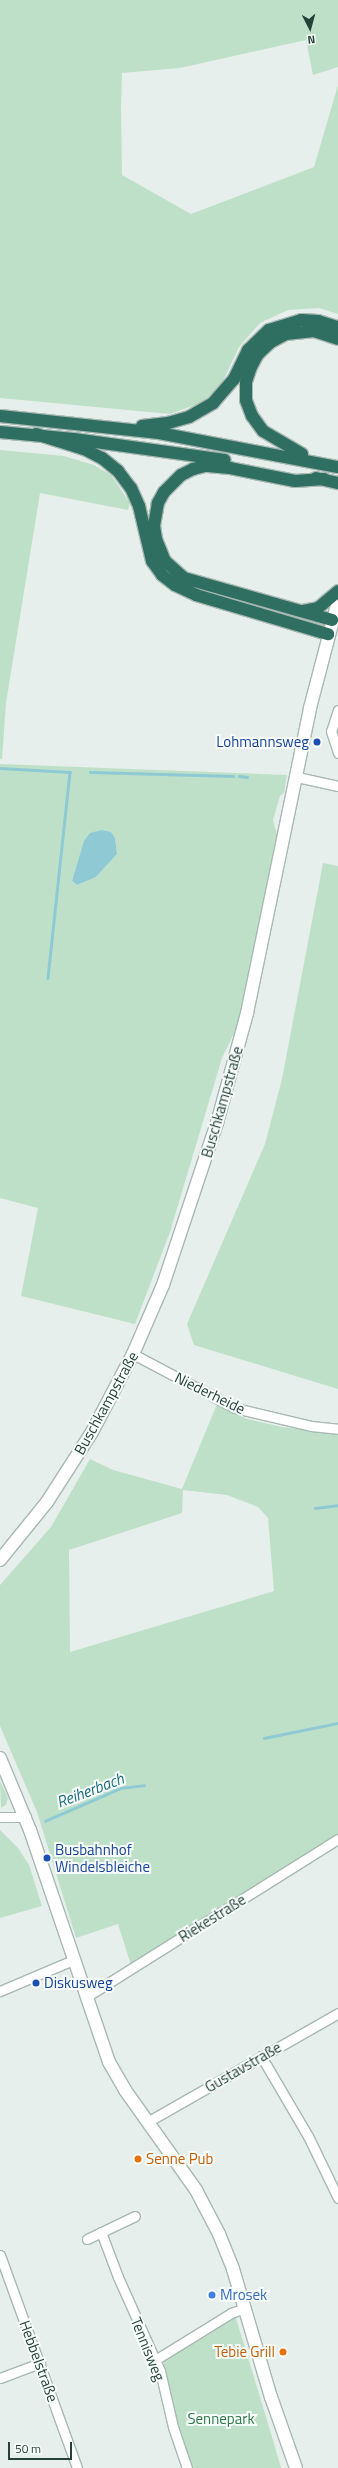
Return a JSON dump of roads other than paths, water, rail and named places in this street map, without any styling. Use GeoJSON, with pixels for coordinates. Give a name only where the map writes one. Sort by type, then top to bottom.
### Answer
{"type":"FeatureCollection","features":[{"type":"Feature","properties":{"kind":"highway"},"geometry":{"type":"LineString","coordinates":[[118,428],[168,423],[201,412],[225,391],[234,379],[248,350],[269,330],[301,320],[318,320],[338,327]]}},
{"type":"Feature","properties":{"kind":"highway"},"geometry":{"type":"LineString","coordinates":[[321,462],[288,447],[263,431],[252,416],[246,400],[246,382],[258,354],[271,342],[286,334],[314,331],[338,339]]}},
{"type":"Feature","properties":{"kind":"highway"},"geometry":{"type":"LineString","coordinates":[[0,416],[118,428],[321,462],[338,467]]}},
{"type":"Feature","properties":{"kind":"highway"},"geometry":{"type":"LineString","coordinates":[[0,432],[36,434],[160,450],[324,479],[338,483]]}},
{"type":"Feature","properties":{"kind":"highway"},"geometry":{"type":"LineString","coordinates":[[36,434],[84,449],[102,458],[118,471],[131,488],[139,506],[152,561],[162,575],[174,585],[196,595],[328,634]]}},
{"type":"Feature","properties":{"kind":"highway"},"geometry":{"type":"LineString","coordinates":[[324,479],[295,481],[230,468],[205,466],[181,475],[171,484],[158,503],[155,513],[154,526],[159,549],[165,561],[184,578],[299,612],[332,620]]}},
{"type":"Feature","properties":{"kind":"highway"},"geometry":{"type":"LineString","coordinates":[[299,612],[318,608],[338,591]]}},
{"type":"Feature","properties":{"kind":"main road","name":"Buschkampstraße"},"geometry":{"type":"LineString","coordinates":[[0,1560],[51,1496],[92,1432],[133,1354],[163,1285],[217,1123],[247,1013],[310,708],[328,634],[338,601]]}},
{"type":"Feature","properties":{"kind":"main road"},"geometry":{"type":"LineString","coordinates":[[0,1758],[26,1818],[73,1960],[112,2068],[205,2205],[229,2259],[271,2397],[296,2468]]}},
{"type":"Feature","properties":{"kind":"street"},"geometry":{"type":"LineString","coordinates":[[338,710],[331,731],[338,753]]}},
{"type":"Feature","properties":{"kind":"street"},"geometry":{"type":"LineString","coordinates":[[296,777],[338,786]]}},
{"type":"Feature","properties":{"kind":"street","name":"Niederheide"},"geometry":{"type":"LineString","coordinates":[[133,1354],[235,1408],[311,1426],[338,1429]]}},
{"type":"Feature","properties":{"kind":"street"},"geometry":{"type":"LineString","coordinates":[[0,1817],[26,1818]]}},
{"type":"Feature","properties":{"kind":"street","name":"Riekestraße"},"geometry":{"type":"LineString","coordinates":[[86,1997],[338,1839]]}},
{"type":"Feature","properties":{"kind":"street"},"geometry":{"type":"LineString","coordinates":[[0,1991],[73,1960]]}},
{"type":"Feature","properties":{"kind":"street","name":"Gustavstraße"},"geometry":{"type":"LineString","coordinates":[[149,2122],[261,2056],[338,2013]]}},
{"type":"Feature","properties":{"kind":"street"},"geometry":{"type":"LineString","coordinates":[[261,2056],[308,2136],[338,2198]]}},
{"type":"Feature","properties":{"kind":"street"},"geometry":{"type":"LineString","coordinates":[[86,2239],[135,2216]]}},
{"type":"Feature","properties":{"kind":"street","name":"Tennisweg"},"geometry":{"type":"LineString","coordinates":[[101,2232],[154,2360],[160,2371],[173,2427],[187,2468]]}},
{"type":"Feature","properties":{"kind":"street","name":"Hebbelstraße"},"geometry":{"type":"LineString","coordinates":[[0,2255],[77,2468]]}},
{"type":"Feature","properties":{"kind":"street"},"geometry":{"type":"LineString","coordinates":[[154,2360],[231,2313],[245,2308]]}},
{"type":"Feature","properties":{"kind":"street"},"geometry":{"type":"LineString","coordinates":[[0,2378],[40,2363]]}},
{"type":"Feature","properties":{"kind":"water"},"geometry":{"type":"Polygon","coordinates":[[[102,830],[111,832],[115,838],[117,854],[96,877],[77,885],[72,881],[84,841],[90,833],[102,830]]]}},
{"type":"Feature","properties":{"kind":"waterway"},"geometry":{"type":"LineString","coordinates":[[0,768],[70,772],[48,978]]}},
{"type":"Feature","properties":{"kind":"waterway"},"geometry":{"type":"LineString","coordinates":[[90,772],[233,776]]}},
{"type":"Feature","properties":{"kind":"waterway"},"geometry":{"type":"LineString","coordinates":[[239,776],[247,777]]}},
{"type":"Feature","properties":{"kind":"waterway"},"geometry":{"type":"LineString","coordinates":[[315,1508],[338,1505]]}},
{"type":"Feature","properties":{"kind":"waterway","name":"Reiherbach"},"geometry":{"type":"LineString","coordinates":[[264,1738],[338,1723]]}},
{"type":"Feature","properties":{"kind":"waterway","name":"Reiherbach"},"geometry":{"type":"LineString","coordinates":[[45,1821],[121,1788],[144,1785]]}},
{"type":"Feature","properties":{"kind":"place","name":"Lohmannsweg"},"geometry":{"type":"Point","coordinates":[317,742]}},
{"type":"Feature","properties":{"kind":"place","name":"Busbahnhof Windelsbleiche"},"geometry":{"type":"Point","coordinates":[47,1858]}},
{"type":"Feature","properties":{"kind":"place","name":"Diskusweg"},"geometry":{"type":"Point","coordinates":[36,1983]}},
{"type":"Feature","properties":{"kind":"place","name":"Senne Pub"},"geometry":{"type":"Point","coordinates":[138,2159]}},
{"type":"Feature","properties":{"kind":"place","name":"Mrosek"},"geometry":{"type":"Point","coordinates":[212,2295]}},
{"type":"Feature","properties":{"kind":"place","name":"Tebie Grill"},"geometry":{"type":"Point","coordinates":[283,2352]}},
{"type":"Feature","properties":{"kind":"park label","name":"Sennepark"},"geometry":{"type":"Point","coordinates":[221,2419]}}]}
